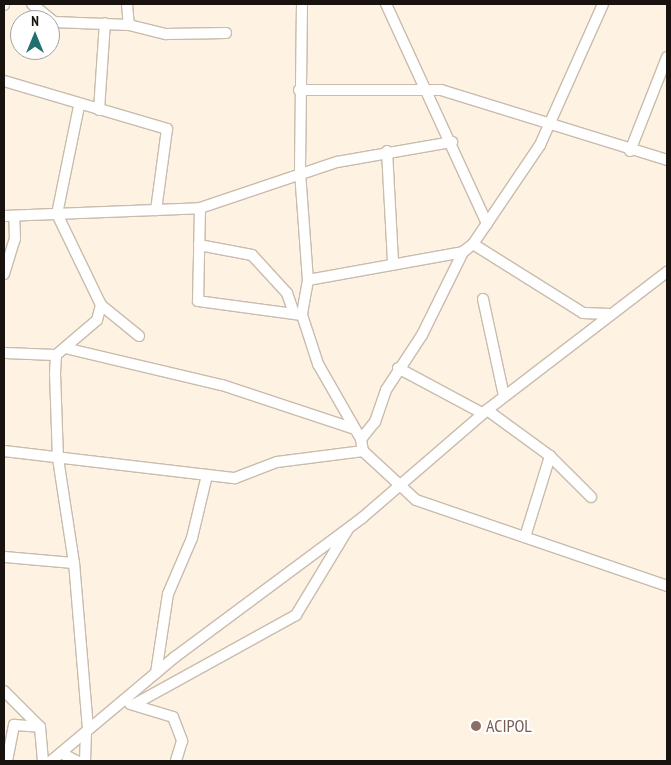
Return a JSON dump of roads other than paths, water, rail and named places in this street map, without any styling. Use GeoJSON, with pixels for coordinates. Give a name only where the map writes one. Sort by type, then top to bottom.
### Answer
{"type":"FeatureCollection","features":[{"type":"Feature","properties":{"kind":"street"},"geometry":{"type":"LineString","coordinates":[[32,4],[54,22],[129,25],[158,33],[226,34]]}},
{"type":"Feature","properties":{"kind":"street"},"geometry":{"type":"LineString","coordinates":[[127,4],[129,25]]}},
{"type":"Feature","properties":{"kind":"street"},"geometry":{"type":"LineString","coordinates":[[298,314],[308,280],[300,172],[302,4]]}},
{"type":"Feature","properties":{"kind":"street"},"geometry":{"type":"LineString","coordinates":[[386,4],[424,87],[452,142],[487,224]]}},
{"type":"Feature","properties":{"kind":"street"},"geometry":{"type":"LineString","coordinates":[[361,438],[375,422],[398,368],[422,335],[463,252],[473,244],[525,172],[604,4]]}},
{"type":"Feature","properties":{"kind":"street"},"geometry":{"type":"LineString","coordinates":[[99,110],[105,23]]}},
{"type":"Feature","properties":{"kind":"street"},"geometry":{"type":"LineString","coordinates":[[630,151],[667,57]]}},
{"type":"Feature","properties":{"kind":"street"},"geometry":{"type":"LineString","coordinates":[[4,81],[79,106],[167,129],[156,210]]}},
{"type":"Feature","properties":{"kind":"street"},"geometry":{"type":"LineString","coordinates":[[300,90],[424,87],[548,122],[630,151],[667,160]]}},
{"type":"Feature","properties":{"kind":"street"},"geometry":{"type":"LineString","coordinates":[[79,106],[57,214],[101,304],[139,336]]}},
{"type":"Feature","properties":{"kind":"street"},"geometry":{"type":"LineString","coordinates":[[4,274],[15,239],[9,216],[200,208],[300,172],[387,152],[452,142]]}},
{"type":"Feature","properties":{"kind":"street"},"geometry":{"type":"LineString","coordinates":[[387,152],[393,262]]}},
{"type":"Feature","properties":{"kind":"street"},"geometry":{"type":"LineString","coordinates":[[200,208],[202,304],[298,314]]}},
{"type":"Feature","properties":{"kind":"street"},"geometry":{"type":"LineString","coordinates":[[473,244],[583,313],[610,314]]}},
{"type":"Feature","properties":{"kind":"street"},"geometry":{"type":"LineString","coordinates":[[200,245],[252,255],[287,292],[329,388],[361,438],[363,451],[399,488],[430,505],[667,586]]}},
{"type":"Feature","properties":{"kind":"street"},"geometry":{"type":"LineString","coordinates":[[308,280],[393,262],[463,252]]}},
{"type":"Feature","properties":{"kind":"street"},"geometry":{"type":"LineString","coordinates":[[51,761],[156,672],[399,488],[504,396],[588,330],[667,272]]}},
{"type":"Feature","properties":{"kind":"street"},"geometry":{"type":"LineString","coordinates":[[483,299],[504,396]]}},
{"type":"Feature","properties":{"kind":"street"},"geometry":{"type":"LineString","coordinates":[[4,353],[56,355],[97,320],[101,304]]}},
{"type":"Feature","properties":{"kind":"street"},"geometry":{"type":"LineString","coordinates":[[583,313],[588,330]]}},
{"type":"Feature","properties":{"kind":"street"},"geometry":{"type":"LineString","coordinates":[[65,348],[222,385],[355,429]]}},
{"type":"Feature","properties":{"kind":"street"},"geometry":{"type":"LineString","coordinates":[[56,355],[58,459],[74,562],[87,731],[85,761]]}},
{"type":"Feature","properties":{"kind":"street"},"geometry":{"type":"LineString","coordinates":[[398,368],[485,412],[550,456],[591,497]]}},
{"type":"Feature","properties":{"kind":"street"},"geometry":{"type":"LineString","coordinates":[[4,451],[58,459],[235,478],[277,462],[363,451]]}},
{"type":"Feature","properties":{"kind":"street"},"geometry":{"type":"LineString","coordinates":[[525,537],[550,456]]}},
{"type":"Feature","properties":{"kind":"street"},"geometry":{"type":"LineString","coordinates":[[156,672],[168,594],[192,538],[207,475]]}},
{"type":"Feature","properties":{"kind":"street"},"geometry":{"type":"LineString","coordinates":[[135,704],[296,615],[349,527]]}},
{"type":"Feature","properties":{"kind":"street"},"geometry":{"type":"LineString","coordinates":[[4,557],[74,562]]}},
{"type":"Feature","properties":{"kind":"street"},"geometry":{"type":"LineString","coordinates":[[4,692],[40,728],[43,761]]}},
{"type":"Feature","properties":{"kind":"street"},"geometry":{"type":"LineString","coordinates":[[119,702],[135,704],[173,717],[182,741],[176,761]]}},
{"type":"Feature","properties":{"kind":"street"},"geometry":{"type":"LineString","coordinates":[[7,761],[14,725],[40,728]]}},
{"type":"Feature","properties":{"kind":"street"},"geometry":{"type":"LineString","coordinates":[[61,753],[77,761]]}},
{"type":"Feature","properties":{"kind":"place","name":"ACIPOL"},"geometry":{"type":"Point","coordinates":[476,726]}}]}
